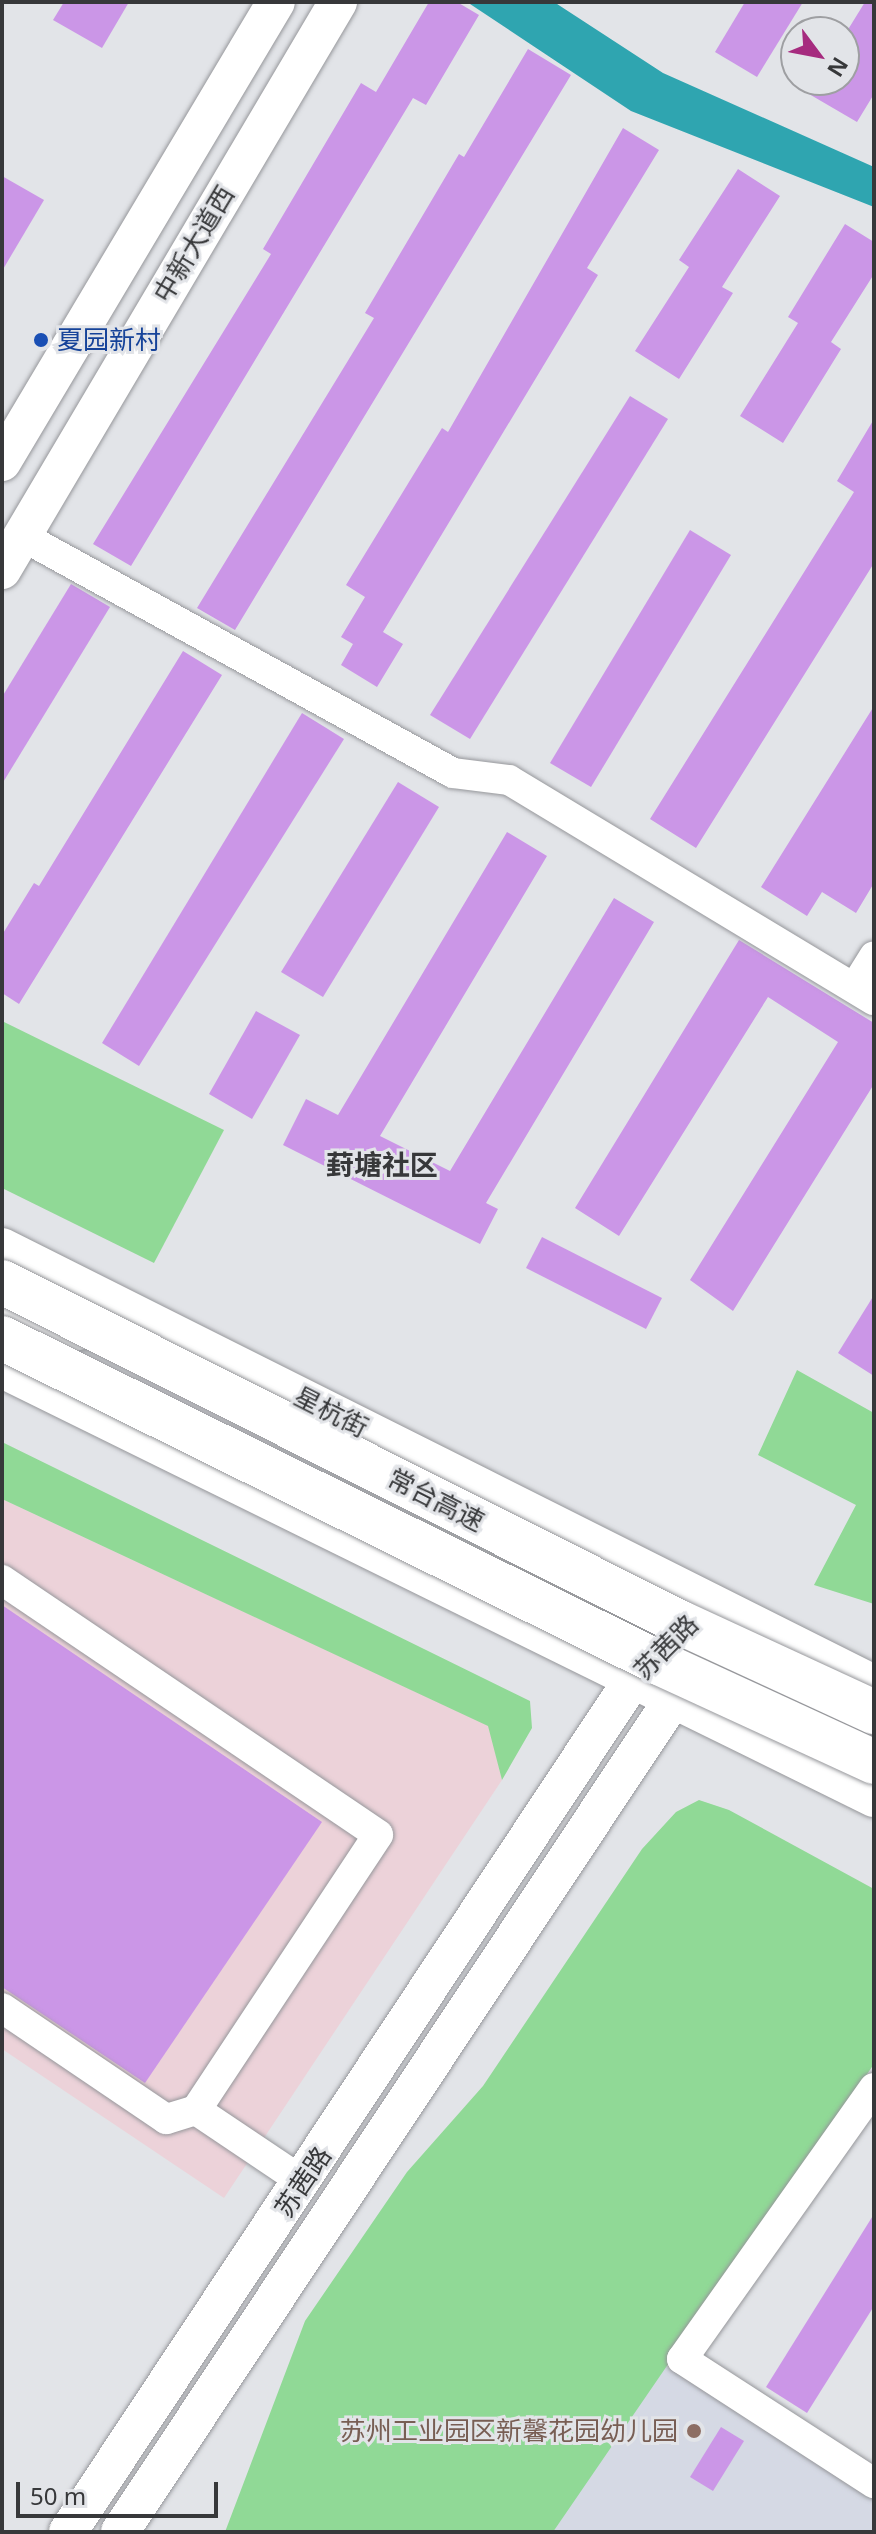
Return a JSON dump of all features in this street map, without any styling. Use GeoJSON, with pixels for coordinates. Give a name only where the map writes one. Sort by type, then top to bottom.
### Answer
{"type":"FeatureCollection","features":[{"type":"Feature","properties":{"kind":"highway","name":"常台高速"},"geometry":{"type":"LineString","coordinates":[[2,1282],[681,1623],[874,1712]]}},
{"type":"Feature","properties":{"kind":"highway","name":"常台高速"},"geometry":{"type":"LineString","coordinates":[[2,1338],[659,1663],[874,1762]]}},
{"type":"Feature","properties":{"kind":"main road","name":"中新大道西"},"geometry":{"type":"LineString","coordinates":[[2,462],[276,2]]}},
{"type":"Feature","properties":{"kind":"main road","name":"中新大道西"},"geometry":{"type":"LineString","coordinates":[[2,570],[338,2]]}},
{"type":"Feature","properties":{"kind":"main road","name":"星杭街"},"geometry":{"type":"LineString","coordinates":[[2,1247],[874,1684]]}},
{"type":"Feature","properties":{"kind":"main road"},"geometry":{"type":"LineString","coordinates":[[2,1307],[58,1336],[138,1315]]}},
{"type":"Feature","properties":{"kind":"main road"},"geometry":{"type":"LineString","coordinates":[[2,1369],[671,1702],[874,1798]]}},
{"type":"Feature","properties":{"kind":"main road","name":"苏茜路"},"geometry":{"type":"LineString","coordinates":[[68,2532],[303,2182],[631,1682],[711,1603]]}},
{"type":"Feature","properties":{"kind":"main road","name":"苏茜路"},"geometry":{"type":"LineString","coordinates":[[120,2532],[671,1702],[711,1603]]}},
{"type":"Feature","properties":{"kind":"street"},"geometry":{"type":"LineString","coordinates":[[22,536],[453,773],[509,780],[865,994],[874,956]]}},
{"type":"Feature","properties":{"kind":"street"},"geometry":{"type":"LineString","coordinates":[[2,1580],[378,1835],[196,2110],[166,2119],[2,2008]]}},
{"type":"Feature","properties":{"kind":"street"},"geometry":{"type":"LineString","coordinates":[[874,2088],[682,2359],[874,2483]]}},
{"type":"Feature","properties":{"kind":"street"},"geometry":{"type":"LineString","coordinates":[[196,2110],[303,2182]]}},
{"type":"Feature","properties":{"kind":"shaded area"},"geometry":{"type":"Polygon","coordinates":[[[2,1499],[489,1726],[502,1780],[224,2198],[2,2049],[2,1499]]]}},
{"type":"Feature","properties":{"kind":"shaded area","name":"苏州工业园区新馨花园幼儿园"},"geometry":{"type":"Polygon","coordinates":[[[662,2364],[874,2498],[874,2532],[553,2532],[662,2364]]]}},
{"type":"Feature","properties":{"kind":"green space"},"geometry":{"type":"Polygon","coordinates":[[[2,1021],[224,1130],[154,1263],[2,1188],[2,1021]]]}},
{"type":"Feature","properties":{"kind":"green space"},"geometry":{"type":"Polygon","coordinates":[[[797,1370],[874,1413],[874,1604],[814,1585],[856,1505],[758,1455],[797,1370]]]}},
{"type":"Feature","properties":{"kind":"green space"},"geometry":{"type":"Polygon","coordinates":[[[2,1442],[530,1701],[532,1728],[502,1780],[488,1726],[2,1499],[2,1442]]]}},
{"type":"Feature","properties":{"kind":"green space"},"geometry":{"type":"Polygon","coordinates":[[[699,1800],[729,1810],[874,1889],[874,2064],[553,2532],[225,2532],[305,2321],[407,2172],[483,2086],[642,1849],[676,1812],[699,1800]]]}},
{"type":"Feature","properties":{"kind":"water"},"geometry":{"type":"Polygon","coordinates":[[[467,2],[554,2],[663,73],[874,167],[874,207],[631,111],[467,2]]]}},
{"type":"Feature","properties":{"kind":"building"},"geometry":{"type":"Polygon","coordinates":[[[64,2],[129,2],[102,48],[53,20],[64,2]]]}},
{"type":"Feature","properties":{"kind":"building"},"geometry":{"type":"Polygon","coordinates":[[[429,2],[457,2],[479,15],[426,105],[413,98],[131,566],[93,544],[271,254],[263,249],[361,83],[376,92],[429,2]]]}},
{"type":"Feature","properties":{"kind":"building"},"geometry":{"type":"Polygon","coordinates":[[[745,2],[803,2],[794,16],[780,16],[780,40],[757,77],[715,52],[745,2]]]}},
{"type":"Feature","properties":{"kind":"building"},"geometry":{"type":"Polygon","coordinates":[[[865,2],[874,2],[874,94],[857,122],[812,96],[860,96],[860,16],[856,16],[865,2]]]}},
{"type":"Feature","properties":{"kind":"building"},"geometry":{"type":"Polygon","coordinates":[[[528,49],[571,75],[235,630],[197,608],[374,318],[365,313],[459,154],[464,157],[528,49]]]}},
{"type":"Feature","properties":{"kind":"building"},"geometry":{"type":"Polygon","coordinates":[[[623,128],[659,150],[587,268],[598,275],[383,632],[403,644],[377,687],[341,665],[353,644],[341,637],[365,597],[346,585],[442,428],[448,432],[623,128]]]}},
{"type":"Feature","properties":{"kind":"building"},"geometry":{"type":"Polygon","coordinates":[[[738,169],[780,196],[722,287],[733,293],[679,379],[635,351],[689,267],[679,260],[738,169]]]}},
{"type":"Feature","properties":{"kind":"building"},"geometry":{"type":"Polygon","coordinates":[[[2,176],[44,200],[2,271],[2,176]]]}},
{"type":"Feature","properties":{"kind":"building"},"geometry":{"type":"Polygon","coordinates":[[[845,224],[874,242],[874,274],[831,342],[841,349],[783,443],[740,416],[798,323],[788,317],[845,224]]]}},
{"type":"Feature","properties":{"kind":"building"},"geometry":{"type":"Polygon","coordinates":[[[630,396],[668,419],[470,739],[430,715],[630,396]]]}},
{"type":"Feature","properties":{"kind":"building"},"geometry":{"type":"Polygon","coordinates":[[[874,419],[874,563],[696,848],[650,819],[854,492],[837,481],[874,419]]]}},
{"type":"Feature","properties":{"kind":"building"},"geometry":{"type":"Polygon","coordinates":[[[690,530],[731,555],[591,787],[550,763],[690,530]]]}},
{"type":"Feature","properties":{"kind":"building"},"geometry":{"type":"Polygon","coordinates":[[[71,584],[110,607],[2,784],[2,697],[71,584]]]}},
{"type":"Feature","properties":{"kind":"building"},"geometry":{"type":"Polygon","coordinates":[[[183,651],[222,675],[19,1004],[2,993],[2,935],[34,883],[39,886],[183,651]]]}},
{"type":"Feature","properties":{"kind":"building"},"geometry":{"type":"Polygon","coordinates":[[[874,706],[874,883],[856,913],[822,892],[807,916],[761,887],[874,706]]]}},
{"type":"Feature","properties":{"kind":"building"},"geometry":{"type":"Polygon","coordinates":[[[302,713],[344,739],[139,1066],[102,1043],[302,713]]]}},
{"type":"Feature","properties":{"kind":"building"},"geometry":{"type":"Polygon","coordinates":[[[398,782],[439,807],[323,997],[281,972],[398,782]]]}},
{"type":"Feature","properties":{"kind":"building"},"geometry":{"type":"Polygon","coordinates":[[[507,832],[547,856],[380,1136],[450,1171],[614,898],[654,922],[486,1203],[498,1209],[480,1244],[283,1145],[306,1099],[338,1115],[507,832]]]}},
{"type":"Feature","properties":{"kind":"building"},"geometry":{"type":"Polygon","coordinates":[[[739,940],[874,1023],[874,1084],[733,1311],[690,1280],[838,1042],[768,997],[619,1236],[575,1208],[739,940]]]}},
{"type":"Feature","properties":{"kind":"building"},"geometry":{"type":"Polygon","coordinates":[[[256,1011],[300,1035],[252,1119],[209,1094],[256,1011]]]}},
{"type":"Feature","properties":{"kind":"building"},"geometry":{"type":"Polygon","coordinates":[[[542,1237],[662,1298],[646,1329],[526,1268],[542,1237]]]}},
{"type":"Feature","properties":{"kind":"building"},"geometry":{"type":"Polygon","coordinates":[[[874,1295],[874,1376],[838,1353],[874,1295]]]}},
{"type":"Feature","properties":{"kind":"building"},"geometry":{"type":"Polygon","coordinates":[[[2,1605],[322,1822],[145,2083],[2,1987],[2,1605]]]}},
{"type":"Feature","properties":{"kind":"building"},"geometry":{"type":"Polygon","coordinates":[[[874,2214],[874,2306],[807,2413],[766,2387],[874,2214]]]}},
{"type":"Feature","properties":{"kind":"building"},"geometry":{"type":"Polygon","coordinates":[[[721,2427],[744,2441],[713,2491],[690,2477],[721,2427]]]}},
{"type":"Feature","properties":{"kind":"place","name":"夏园新村"},"geometry":{"type":"Point","coordinates":[41,340]}},
{"type":"Feature","properties":{"kind":"place","name":"苏州工业园区新馨花园幼儿园"},"geometry":{"type":"Point","coordinates":[694,2431]}},
{"type":"Feature","properties":{"kind":"district","name":"葑塘社区"},"geometry":{"type":"Point","coordinates":[382,1164]}}]}
